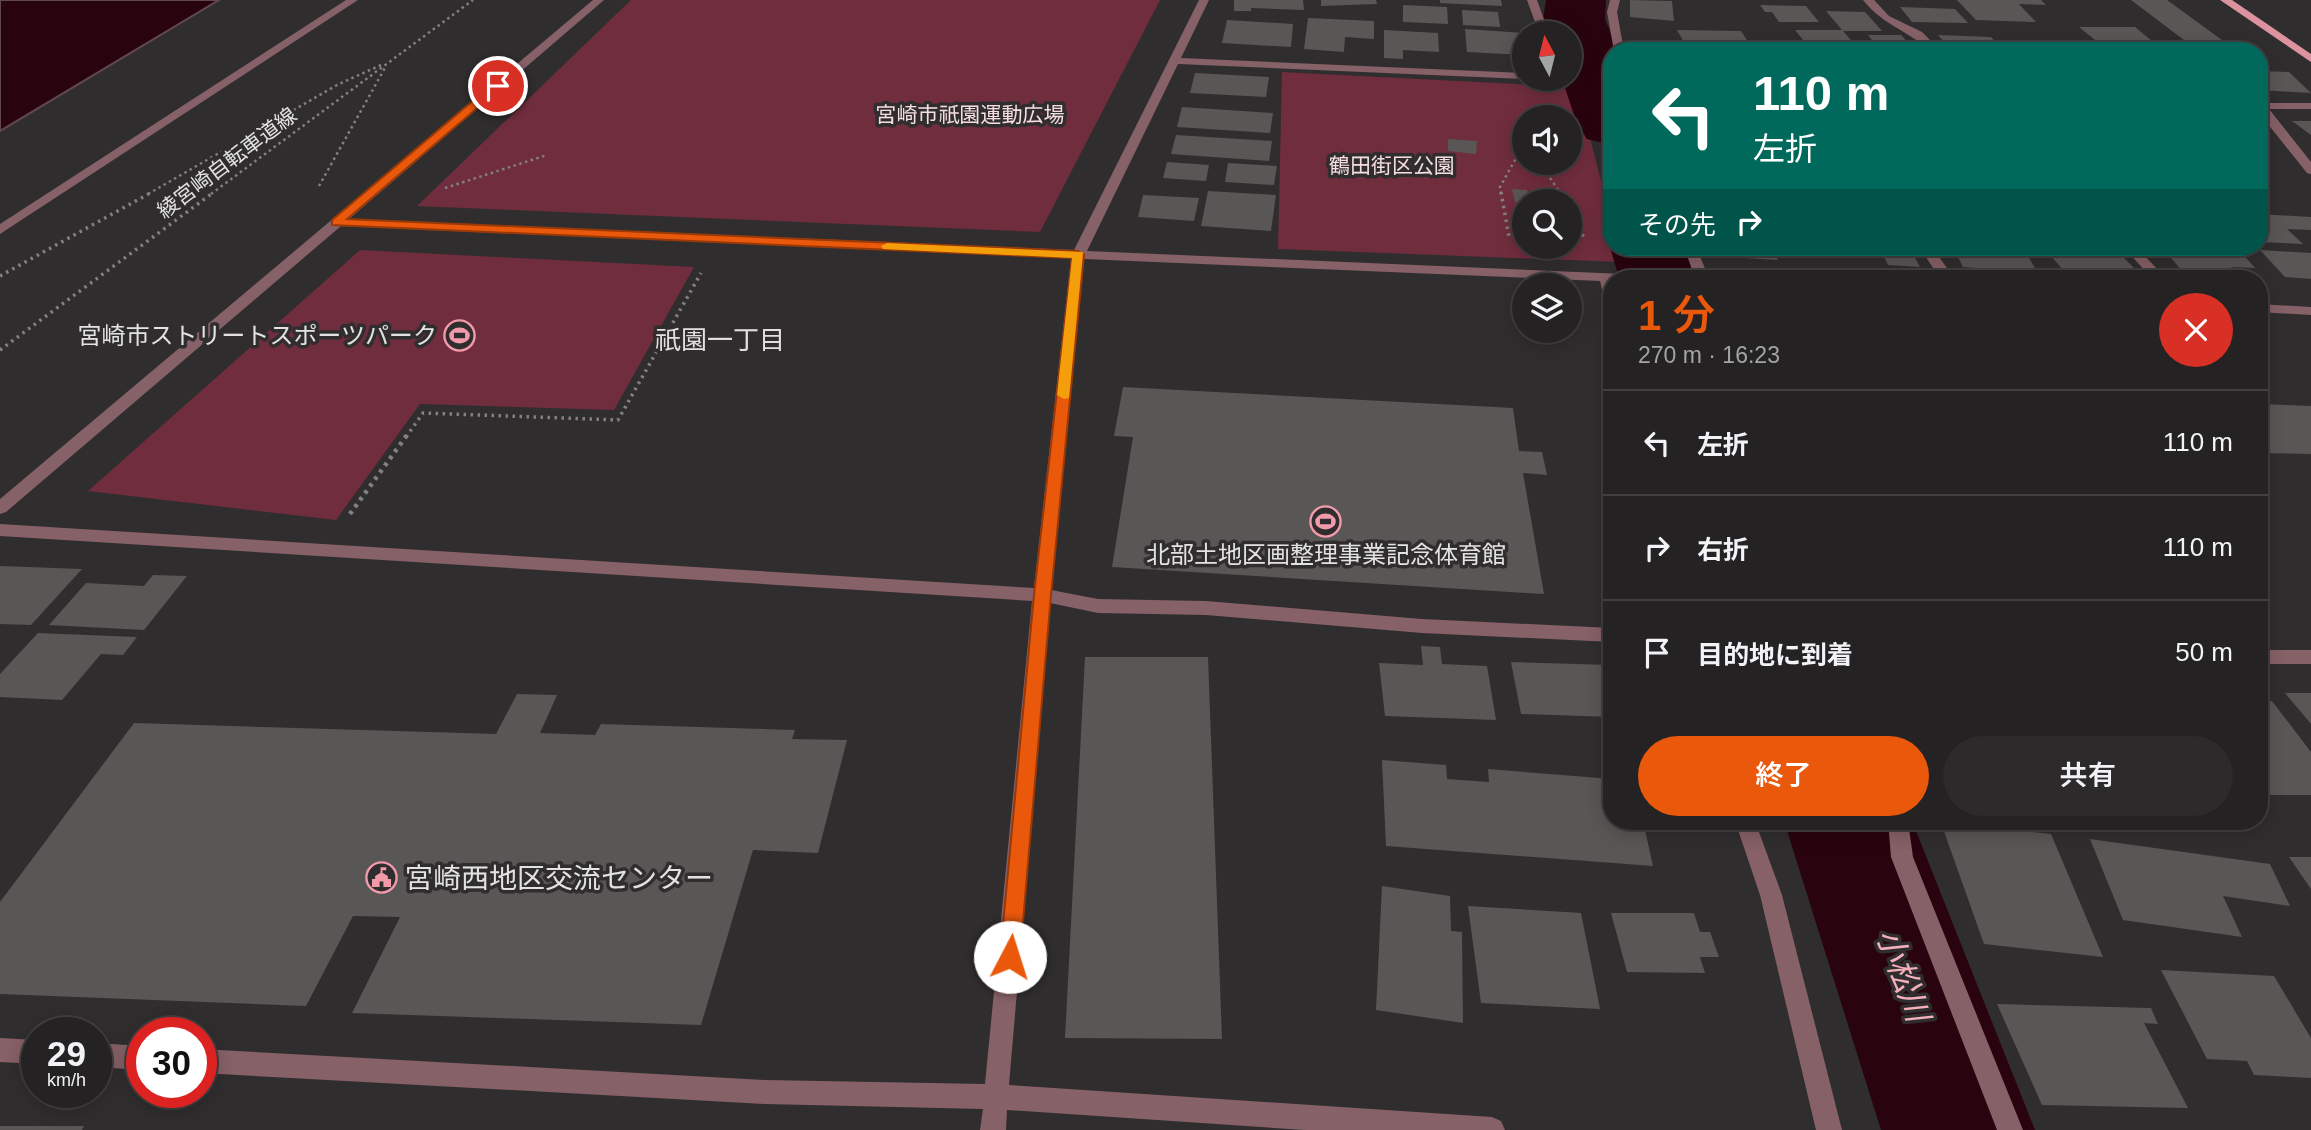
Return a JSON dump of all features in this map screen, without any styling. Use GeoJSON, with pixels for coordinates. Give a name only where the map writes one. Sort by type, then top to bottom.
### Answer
{"type":"FeatureCollection","features":[{"type":"Feature","properties":{"kind":"main road"},"geometry":{"type":"LineString","coordinates":[[2225,0],[2311,58]]}},
{"type":"Feature","properties":{"kind":"street"},"geometry":{"type":"LineString","coordinates":[[0,230],[353,0]]}},
{"type":"Feature","properties":{"kind":"street"},"geometry":{"type":"LineString","coordinates":[[0,508],[599,0]]}},
{"type":"Feature","properties":{"kind":"street"},"geometry":{"type":"LineString","coordinates":[[993,1130],[1042,595],[1078,255],[1203,0]]}},
{"type":"Feature","properties":{"kind":"street"},"geometry":{"type":"LineString","coordinates":[[1532,0],[1540,21]]}},
{"type":"Feature","properties":{"kind":"street"},"geometry":{"type":"LineString","coordinates":[[1615,0],[1612,12],[1617,42]]}},
{"type":"Feature","properties":{"kind":"street"},"geometry":{"type":"LineString","coordinates":[[1868,0],[1885,18],[1918,34],[1926,42]]}},
{"type":"Feature","properties":{"kind":"street"},"geometry":{"type":"LineString","coordinates":[[1173,61],[1512,75]]}},
{"type":"Feature","properties":{"kind":"street"},"geometry":{"type":"LineString","coordinates":[[2268,106],[2311,106]]}},
{"type":"Feature","properties":{"kind":"street"},"geometry":{"type":"LineString","coordinates":[[2268,116],[2311,170]]}},
{"type":"Feature","properties":{"kind":"street"},"geometry":{"type":"LineString","coordinates":[[336,222],[1603,278]]}},
{"type":"Feature","properties":{"kind":"street"},"geometry":{"type":"LineString","coordinates":[[2138,256],[2151,270]]}},
{"type":"Feature","properties":{"kind":"street"},"geometry":{"type":"LineString","coordinates":[[2268,309],[2311,311]]}},
{"type":"Feature","properties":{"kind":"street"},"geometry":{"type":"LineString","coordinates":[[0,530],[1042,595],[1097,606],[1206,608],[1422,626],[1603,635]]}},
{"type":"Feature","properties":{"kind":"street"},"geometry":{"type":"LineString","coordinates":[[2268,657],[2311,657]]}},
{"type":"Feature","properties":{"kind":"street"},"geometry":{"type":"LineString","coordinates":[[1748,830],[1771,895],[1829,1130]]}},
{"type":"Feature","properties":{"kind":"street"},"geometry":{"type":"LineString","coordinates":[[1899,830],[1902,857],[2010,1130]]}},
{"type":"Feature","properties":{"kind":"street"},"geometry":{"type":"LineString","coordinates":[[0,1050],[21,1051]]}},
{"type":"Feature","properties":{"kind":"street"},"geometry":{"type":"LineString","coordinates":[[217,1062],[765,1092],[998,1097],[1492,1130]]}},
{"type":"Feature","properties":{"kind":"path","name":"綾宮崎自転車道線"},"geometry":{"type":"LineString","coordinates":[[0,351],[473,0]]}},
{"type":"Feature","properties":{"kind":"path"},"geometry":{"type":"LineString","coordinates":[[336,222],[311,201],[389,62]]}},
{"type":"Feature","properties":{"kind":"path"},"geometry":{"type":"LineString","coordinates":[[0,276],[227,150],[337,85],[389,62]]}},
{"type":"Feature","properties":{"kind":"path"},"geometry":{"type":"LineString","coordinates":[[444,189],[547,155]]}},
{"type":"Feature","properties":{"kind":"path"},"geometry":{"type":"LineString","coordinates":[[1509,243],[1500,187],[1512,165]]}},
{"type":"Feature","properties":{"kind":"path"},"geometry":{"type":"LineString","coordinates":[[347,518],[423,413],[618,420],[701,271]]}},
{"type":"Feature","properties":{"kind":"green space","name":"宮崎市祇園運動広場"},"geometry":{"type":"Polygon","coordinates":[[[631,0],[1160,0],[1040,232],[417,206],[631,0]]]}},
{"type":"Feature","properties":{"kind":"green space","name":"鶴田街区公園"},"geometry":{"type":"Polygon","coordinates":[[[1282,72],[1512,84],[1512,91],[1578,91],[1582,105],[1512,105],[1512,175],[1582,175],[1582,107],[1603,189],[1603,256],[1620,256],[1621,262],[1542,259],[1582,259],[1582,189],[1512,189],[1512,258],[1278,249],[1282,72]]]}},
{"type":"Feature","properties":{"kind":"green space","name":"宮崎市ストリートスポーツパーク"},"geometry":{"type":"Polygon","coordinates":[[[360,250],[694,267],[614,410],[420,404],[336,520],[88,491],[360,250]]]}},
{"type":"Feature","properties":{"kind":"shaded area"},"geometry":{"type":"Polygon","coordinates":[[[0,0],[219,0],[0,131],[0,0]]]}},
{"type":"Feature","properties":{"kind":"building"},"geometry":{"type":"Polygon","coordinates":[[[1234,0],[1303,0],[1304,10],[1251,8],[1251,11],[1234,11],[1234,0]]]}},
{"type":"Feature","properties":{"kind":"building"},"geometry":{"type":"Polygon","coordinates":[[[1321,0],[1376,0],[1377,4],[1321,6],[1321,0]]]}},
{"type":"Feature","properties":{"kind":"building"},"geometry":{"type":"Polygon","coordinates":[[[1440,0],[1501,0],[1502,6],[1440,3],[1440,0]]]}},
{"type":"Feature","properties":{"kind":"building"},"geometry":{"type":"Polygon","coordinates":[[[1630,0],[1672,1],[1674,21],[1630,17],[1630,0]]]}},
{"type":"Feature","properties":{"kind":"building"},"geometry":{"type":"Polygon","coordinates":[[[1957,0],[2041,0],[2046,5],[2019,4],[2036,22],[1976,20],[1957,0]]]}},
{"type":"Feature","properties":{"kind":"building"},"geometry":{"type":"Polygon","coordinates":[[[2131,0],[2167,0],[2222,40],[2184,40],[2131,0]]]}},
{"type":"Feature","properties":{"kind":"building"},"geometry":{"type":"Polygon","coordinates":[[[1403,5],[1447,7],[1448,24],[1403,22],[1403,5]]]}},
{"type":"Feature","properties":{"kind":"building"},"geometry":{"type":"Polygon","coordinates":[[[1760,5],[1806,6],[1819,22],[1779,22],[1772,12],[1765,12],[1760,5]]]}},
{"type":"Feature","properties":{"kind":"building"},"geometry":{"type":"Polygon","coordinates":[[[1900,7],[1955,9],[1968,23],[1912,22],[1900,7]]]}},
{"type":"Feature","properties":{"kind":"building"},"geometry":{"type":"Polygon","coordinates":[[[1462,10],[1498,12],[1500,27],[1463,25],[1462,10]]]}},
{"type":"Feature","properties":{"kind":"building"},"geometry":{"type":"Polygon","coordinates":[[[1826,11],[1865,12],[1882,31],[1843,31],[1853,42],[1805,42],[1795,30],[1842,30],[1826,11]]]}},
{"type":"Feature","properties":{"kind":"building"},"geometry":{"type":"Polygon","coordinates":[[[1308,18],[1374,21],[1374,39],[1345,37],[1344,52],[1304,49],[1308,18]]]}},
{"type":"Feature","properties":{"kind":"building"},"geometry":{"type":"Polygon","coordinates":[[[1227,20],[1293,24],[1291,47],[1222,43],[1227,20]]]}},
{"type":"Feature","properties":{"kind":"building"},"geometry":{"type":"Polygon","coordinates":[[[2079,27],[2135,27],[2153,42],[2098,42],[2079,27]]]}},
{"type":"Feature","properties":{"kind":"building"},"geometry":{"type":"Polygon","coordinates":[[[1465,29],[1512,32],[1512,54],[1467,52],[1465,29]]]}},
{"type":"Feature","properties":{"kind":"building"},"geometry":{"type":"Polygon","coordinates":[[[1384,30],[1438,33],[1439,52],[1403,50],[1403,59],[1384,58],[1384,30]]]}},
{"type":"Feature","properties":{"kind":"building"},"geometry":{"type":"Polygon","coordinates":[[[1677,30],[1741,31],[1748,42],[1684,42],[1677,30]]]}},
{"type":"Feature","properties":{"kind":"building"},"geometry":{"type":"Polygon","coordinates":[[[1868,35],[1901,35],[1907,42],[1874,42],[1868,35]]]}},
{"type":"Feature","properties":{"kind":"building"},"geometry":{"type":"Polygon","coordinates":[[[1938,35],[1991,37],[1996,42],[1944,42],[1938,35]]]}},
{"type":"Feature","properties":{"kind":"building"},"geometry":{"type":"Polygon","coordinates":[[[2268,71],[2289,72],[2311,93],[2268,91],[2268,71]]]}},
{"type":"Feature","properties":{"kind":"building"},"geometry":{"type":"Polygon","coordinates":[[[1195,73],[1269,77],[1266,97],[1190,93],[1195,73]]]}},
{"type":"Feature","properties":{"kind":"building"},"geometry":{"type":"Polygon","coordinates":[[[1182,107],[1273,113],[1270,133],[1177,127],[1182,107]]]}},
{"type":"Feature","properties":{"kind":"building"},"geometry":{"type":"Polygon","coordinates":[[[2292,121],[2311,121],[2311,135],[2292,121]]]}},
{"type":"Feature","properties":{"kind":"building"},"geometry":{"type":"Polygon","coordinates":[[[1176,135],[1272,141],[1269,161],[1171,154],[1176,135]]]}},
{"type":"Feature","properties":{"kind":"building"},"geometry":{"type":"Polygon","coordinates":[[[1448,139],[1477,141],[1476,154],[1448,151],[1448,139]]]}},
{"type":"Feature","properties":{"kind":"building"},"geometry":{"type":"Polygon","coordinates":[[[1167,162],[1209,165],[1206,181],[1163,178],[1167,162]]]}},
{"type":"Feature","properties":{"kind":"building"},"geometry":{"type":"Polygon","coordinates":[[[1228,163],[1277,166],[1274,185],[1225,182],[1228,163]]]}},
{"type":"Feature","properties":{"kind":"building"},"geometry":{"type":"Polygon","coordinates":[[[1208,191],[1276,195],[1271,231],[1201,226],[1208,191]]]}},
{"type":"Feature","properties":{"kind":"building"},"geometry":{"type":"Polygon","coordinates":[[[1143,195],[1199,198],[1194,221],[1138,217],[1143,195]]]}},
{"type":"Feature","properties":{"kind":"building"},"geometry":{"type":"Polygon","coordinates":[[[2268,215],[2311,217],[2311,230],[2287,229],[2303,244],[2268,242],[2268,215]]]}},
{"type":"Feature","properties":{"kind":"building"},"geometry":{"type":"Polygon","coordinates":[[[2268,250],[2311,253],[2311,279],[2285,277],[2266,256],[2268,256],[2268,250]]]}},
{"type":"Feature","properties":{"kind":"building"},"geometry":{"type":"Polygon","coordinates":[[[1776,256],[1778,260],[1728,257],[1776,256]]]}},
{"type":"Feature","properties":{"kind":"building"},"geometry":{"type":"Polygon","coordinates":[[[1871,256],[1914,256],[1920,267],[1888,265],[1884,257],[1871,256]]]}},
{"type":"Feature","properties":{"kind":"building"},"geometry":{"type":"Polygon","coordinates":[[[1958,256],[2028,256],[2036,270],[2000,270],[1963,267],[1958,256]]]}},
{"type":"Feature","properties":{"kind":"building"},"geometry":{"type":"Polygon","coordinates":[[[2051,256],[2122,256],[2136,270],[2063,270],[2051,256]]]}},
{"type":"Feature","properties":{"kind":"building"},"geometry":{"type":"Polygon","coordinates":[[[2170,256],[2244,256],[2255,268],[2231,267],[2234,270],[2181,270],[2170,256]]]}},
{"type":"Feature","properties":{"kind":"building","name":"北部土地区画整理事業記念体育館"},"geometry":{"type":"Polygon","coordinates":[[[1123,387],[1513,408],[1519,451],[1542,452],[1547,475],[1523,473],[1544,594],[1112,567],[1133,437],[1114,436],[1123,387]]]}},
{"type":"Feature","properties":{"kind":"building"},"geometry":{"type":"Polygon","coordinates":[[[2268,404],[2311,406],[2311,454],[2268,453],[2268,404]]]}},
{"type":"Feature","properties":{"kind":"building"},"geometry":{"type":"Polygon","coordinates":[[[0,566],[82,569],[31,625],[0,624],[0,566]]]}},
{"type":"Feature","properties":{"kind":"building"},"geometry":{"type":"Polygon","coordinates":[[[153,575],[187,576],[144,630],[49,625],[86,583],[144,586],[153,575]]]}},
{"type":"Feature","properties":{"kind":"building"},"geometry":{"type":"Polygon","coordinates":[[[38,633],[137,637],[123,655],[101,654],[62,700],[0,697],[0,674],[38,633]]]}},
{"type":"Feature","properties":{"kind":"building"},"geometry":{"type":"Polygon","coordinates":[[[1421,646],[1440,647],[1442,664],[1487,666],[1496,720],[1385,716],[1379,663],[1423,665],[1421,646]]]}},
{"type":"Feature","properties":{"kind":"building"},"geometry":{"type":"Polygon","coordinates":[[[1085,657],[1208,657],[1222,1039],[1065,1038],[1085,657]]]}},
{"type":"Feature","properties":{"kind":"building"},"geometry":{"type":"Polygon","coordinates":[[[1511,662],[1603,665],[1603,717],[1521,714],[1511,662]]]}},
{"type":"Feature","properties":{"kind":"building"},"geometry":{"type":"Polygon","coordinates":[[[2285,693],[2311,693],[2311,724],[2285,693]]]}},
{"type":"Feature","properties":{"kind":"building","name":"宮崎西地区交流センター"},"geometry":{"type":"Polygon","coordinates":[[[517,694],[557,695],[540,733],[595,735],[601,724],[795,730],[792,739],[847,740],[818,853],[753,850],[701,1025],[352,1013],[400,917],[353,916],[306,1006],[0,994],[0,902],[134,723],[496,734],[517,694]]]}},
{"type":"Feature","properties":{"kind":"building"},"geometry":{"type":"Polygon","coordinates":[[[2268,701],[2272,701],[2311,752],[2311,795],[2268,795],[2268,701]]]}},
{"type":"Feature","properties":{"kind":"building"},"geometry":{"type":"Polygon","coordinates":[[[1382,760],[1446,765],[1447,779],[1489,782],[1488,769],[1603,778],[1603,830],[1645,830],[1653,866],[1386,846],[1382,760]]]}},
{"type":"Feature","properties":{"kind":"building"},"geometry":{"type":"Polygon","coordinates":[[[1943,830],[2011,830],[2051,834],[2103,957],[1984,944],[1943,830]]]}},
{"type":"Feature","properties":{"kind":"building"},"geometry":{"type":"Polygon","coordinates":[[[2090,839],[2270,864],[2290,906],[2223,896],[2242,937],[2123,920],[2090,839]]]}},
{"type":"Feature","properties":{"kind":"building"},"geometry":{"type":"Polygon","coordinates":[[[2289,857],[2311,857],[2311,889],[2289,857]]]}},
{"type":"Feature","properties":{"kind":"building"},"geometry":{"type":"Polygon","coordinates":[[[1382,886],[1450,896],[1451,931],[1462,932],[1463,1023],[1376,1010],[1382,886]]]}},
{"type":"Feature","properties":{"kind":"building"},"geometry":{"type":"Polygon","coordinates":[[[1468,906],[1581,913],[1600,1009],[1481,1003],[1468,906]]]}},
{"type":"Feature","properties":{"kind":"building"},"geometry":{"type":"Polygon","coordinates":[[[1611,913],[1694,913],[1700,932],[1710,932],[1719,957],[1700,957],[1705,973],[1627,972],[1611,913]]]}},
{"type":"Feature","properties":{"kind":"building"},"geometry":{"type":"Polygon","coordinates":[[[2161,970],[2274,976],[2311,1038],[2311,1078],[2254,1075],[2247,1061],[2207,1059],[2161,970]]]}},
{"type":"Feature","properties":{"kind":"building"},"geometry":{"type":"Polygon","coordinates":[[[1997,1004],[2151,1008],[2158,1024],[2144,1023],[2188,1108],[2042,1105],[1997,1004]]]}},
{"type":"Feature","properties":{"kind":"building"},"geometry":{"type":"Polygon","coordinates":[[[0,1126],[84,1126],[82,1130],[0,1130],[0,1126]]]}},
{"type":"Feature","properties":{"kind":"waterway","name":"小松川"},"geometry":{"type":"LineString","coordinates":[[1576,0],[1574,19],[1603,99]]}},
{"type":"Feature","properties":{"kind":"waterway","name":"小松川"},"geometry":{"type":"LineString","coordinates":[[1653,256],[1657,270]]}},
{"type":"Feature","properties":{"kind":"waterway","name":"小松川"},"geometry":{"type":"LineString","coordinates":[[1851,830],[1958,1130]]}},
{"type":"Feature","properties":{"kind":"slow traffic"},"geometry":{"type":"LineString","coordinates":[[887,246],[1078,255],[1064,395]]}},
{"type":"Feature","properties":{"kind":"place","name":"宮崎市ストリートスポーツパーク"},"geometry":{"type":"Point","coordinates":[460,336]}},
{"type":"Feature","properties":{"kind":"place","name":"北部土地区画整理事業記念体育館"},"geometry":{"type":"Point","coordinates":[1326,521]}},
{"type":"Feature","properties":{"kind":"place","name":"宮崎西地区交流センター"},"geometry":{"type":"Point","coordinates":[382,878]}},
{"type":"Feature","properties":{"kind":"district","name":"祇園一丁目"},"geometry":{"type":"Point","coordinates":[720,340]}},
{"type":"Feature","properties":{"kind":"route"},"geometry":{"type":"LineString","coordinates":[[498,86],[336,222],[1078,255],[1042,595],[1010,957]]}}]}
